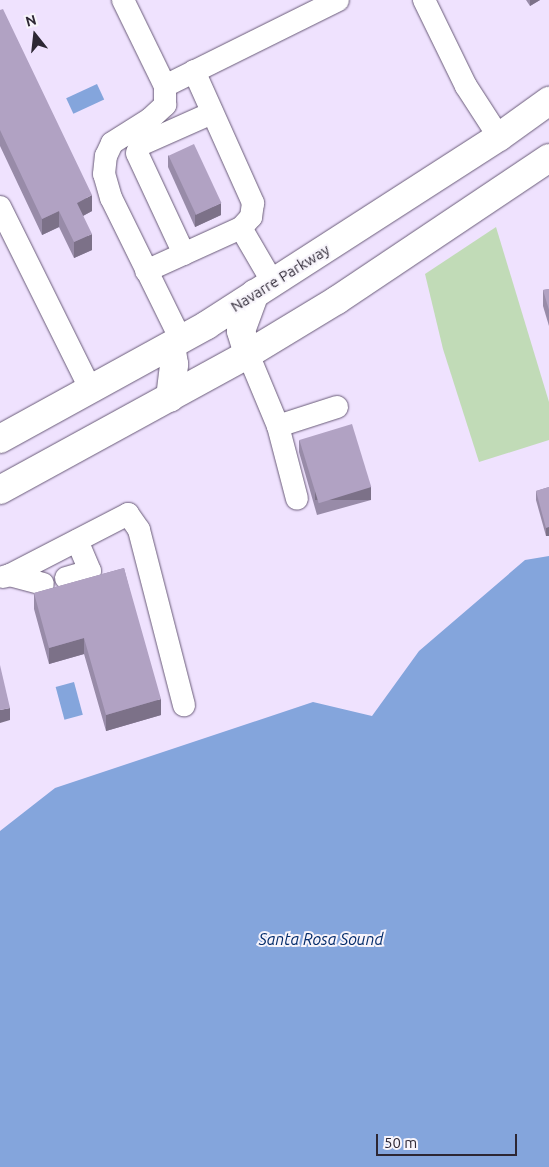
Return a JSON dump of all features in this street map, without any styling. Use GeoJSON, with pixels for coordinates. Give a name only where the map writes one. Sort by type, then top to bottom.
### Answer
{"type":"FeatureCollection","features":[{"type":"Feature","properties":{"kind":"highway","name":"Navarre Parkway"},"geometry":{"type":"LineString","coordinates":[[0,439],[176,343],[499,137],[549,101]]}},
{"type":"Feature","properties":{"kind":"highway"},"geometry":{"type":"LineString","coordinates":[[0,490],[248,354],[337,300],[549,158]]}},
{"type":"Feature","properties":{"kind":"highway"},"geometry":{"type":"LineString","coordinates":[[248,354],[241,332],[264,288]]}},
{"type":"Feature","properties":{"kind":"highway"},"geometry":{"type":"LineString","coordinates":[[170,398],[176,343]]}},
{"type":"Feature","properties":{"kind":"street"},"geometry":{"type":"LineString","coordinates":[[123,0],[165,86],[165,105],[150,119],[116,139],[106,156],[104,174],[111,198],[146,270],[176,343]]}},
{"type":"Feature","properties":{"kind":"street"},"geometry":{"type":"LineString","coordinates":[[165,86],[338,0]]}},
{"type":"Feature","properties":{"kind":"street"},"geometry":{"type":"LineString","coordinates":[[424,0],[466,86],[499,137]]}},
{"type":"Feature","properties":{"kind":"street"},"geometry":{"type":"LineString","coordinates":[[146,270],[241,228],[251,217],[253,203],[194,72]]}},
{"type":"Feature","properties":{"kind":"street"},"geometry":{"type":"LineString","coordinates":[[184,254],[137,153],[140,145],[212,112]]}},
{"type":"Feature","properties":{"kind":"street"},"geometry":{"type":"LineString","coordinates":[[0,207],[91,390]]}},
{"type":"Feature","properties":{"kind":"street"},"geometry":{"type":"LineString","coordinates":[[241,228],[264,288]]}},
{"type":"Feature","properties":{"kind":"street"},"geometry":{"type":"LineString","coordinates":[[248,354],[278,426],[297,499]]}},
{"type":"Feature","properties":{"kind":"street"},"geometry":{"type":"LineString","coordinates":[[278,426],[337,407]]}},
{"type":"Feature","properties":{"kind":"street"},"geometry":{"type":"LineString","coordinates":[[5,577],[128,514],[138,530],[184,705]]}},
{"type":"Feature","properties":{"kind":"street"},"geometry":{"type":"LineString","coordinates":[[66,578],[90,571],[77,541]]}},
{"type":"Feature","properties":{"kind":"street"},"geometry":{"type":"LineString","coordinates":[[5,577],[43,584]]}},
{"type":"Feature","properties":{"kind":"green space"},"geometry":{"type":"Polygon","coordinates":[[[496,227],[549,402],[549,440],[479,462],[443,349],[425,274],[496,227]]]}},
{"type":"Feature","properties":{"kind":"water"},"geometry":{"type":"Polygon","coordinates":[[[97,84],[104,99],[73,114],[66,98],[97,84]]]}},
{"type":"Feature","properties":{"kind":"water","name":"Santa Rosa Sound"},"geometry":{"type":"Polygon","coordinates":[[[549,556],[549,1167],[0,1167],[0,831],[55,788],[313,702],[372,716],[419,651],[525,560],[549,556]]]}},
{"type":"Feature","properties":{"kind":"water"},"geometry":{"type":"Polygon","coordinates":[[[74,682],[83,715],[64,720],[56,687],[74,682]]]}},
{"type":"Feature","properties":{"kind":"building"},"geometry":{"type":"Polygon","coordinates":[[[3,9],[92,195],[77,203],[92,234],[74,242],[59,211],[42,219],[0,130],[0,10],[3,9]]]}},
{"type":"Feature","properties":{"kind":"building"},"geometry":{"type":"Polygon","coordinates":[[[194,144],[221,203],[196,215],[169,156],[194,144]]]}},
{"type":"Feature","properties":{"kind":"building"},"geometry":{"type":"Polygon","coordinates":[[[549,289],[549,310],[543,290],[549,289]]]}},
{"type":"Feature","properties":{"kind":"building"},"geometry":{"type":"Polygon","coordinates":[[[352,424],[371,487],[319,503],[299,440],[352,424]]]}},
{"type":"Feature","properties":{"kind":"building"},"geometry":{"type":"Polygon","coordinates":[[[549,487],[549,527],[546,528],[536,491],[549,487]]]}},
{"type":"Feature","properties":{"kind":"building"},"geometry":{"type":"Polygon","coordinates":[[[124,568],[161,699],[106,715],[84,638],[49,648],[34,593],[124,568]]]}},
{"type":"Feature","properties":{"kind":"building"},"geometry":{"type":"Polygon","coordinates":[[[0,665],[10,708],[0,710],[0,665]]]}}]}
